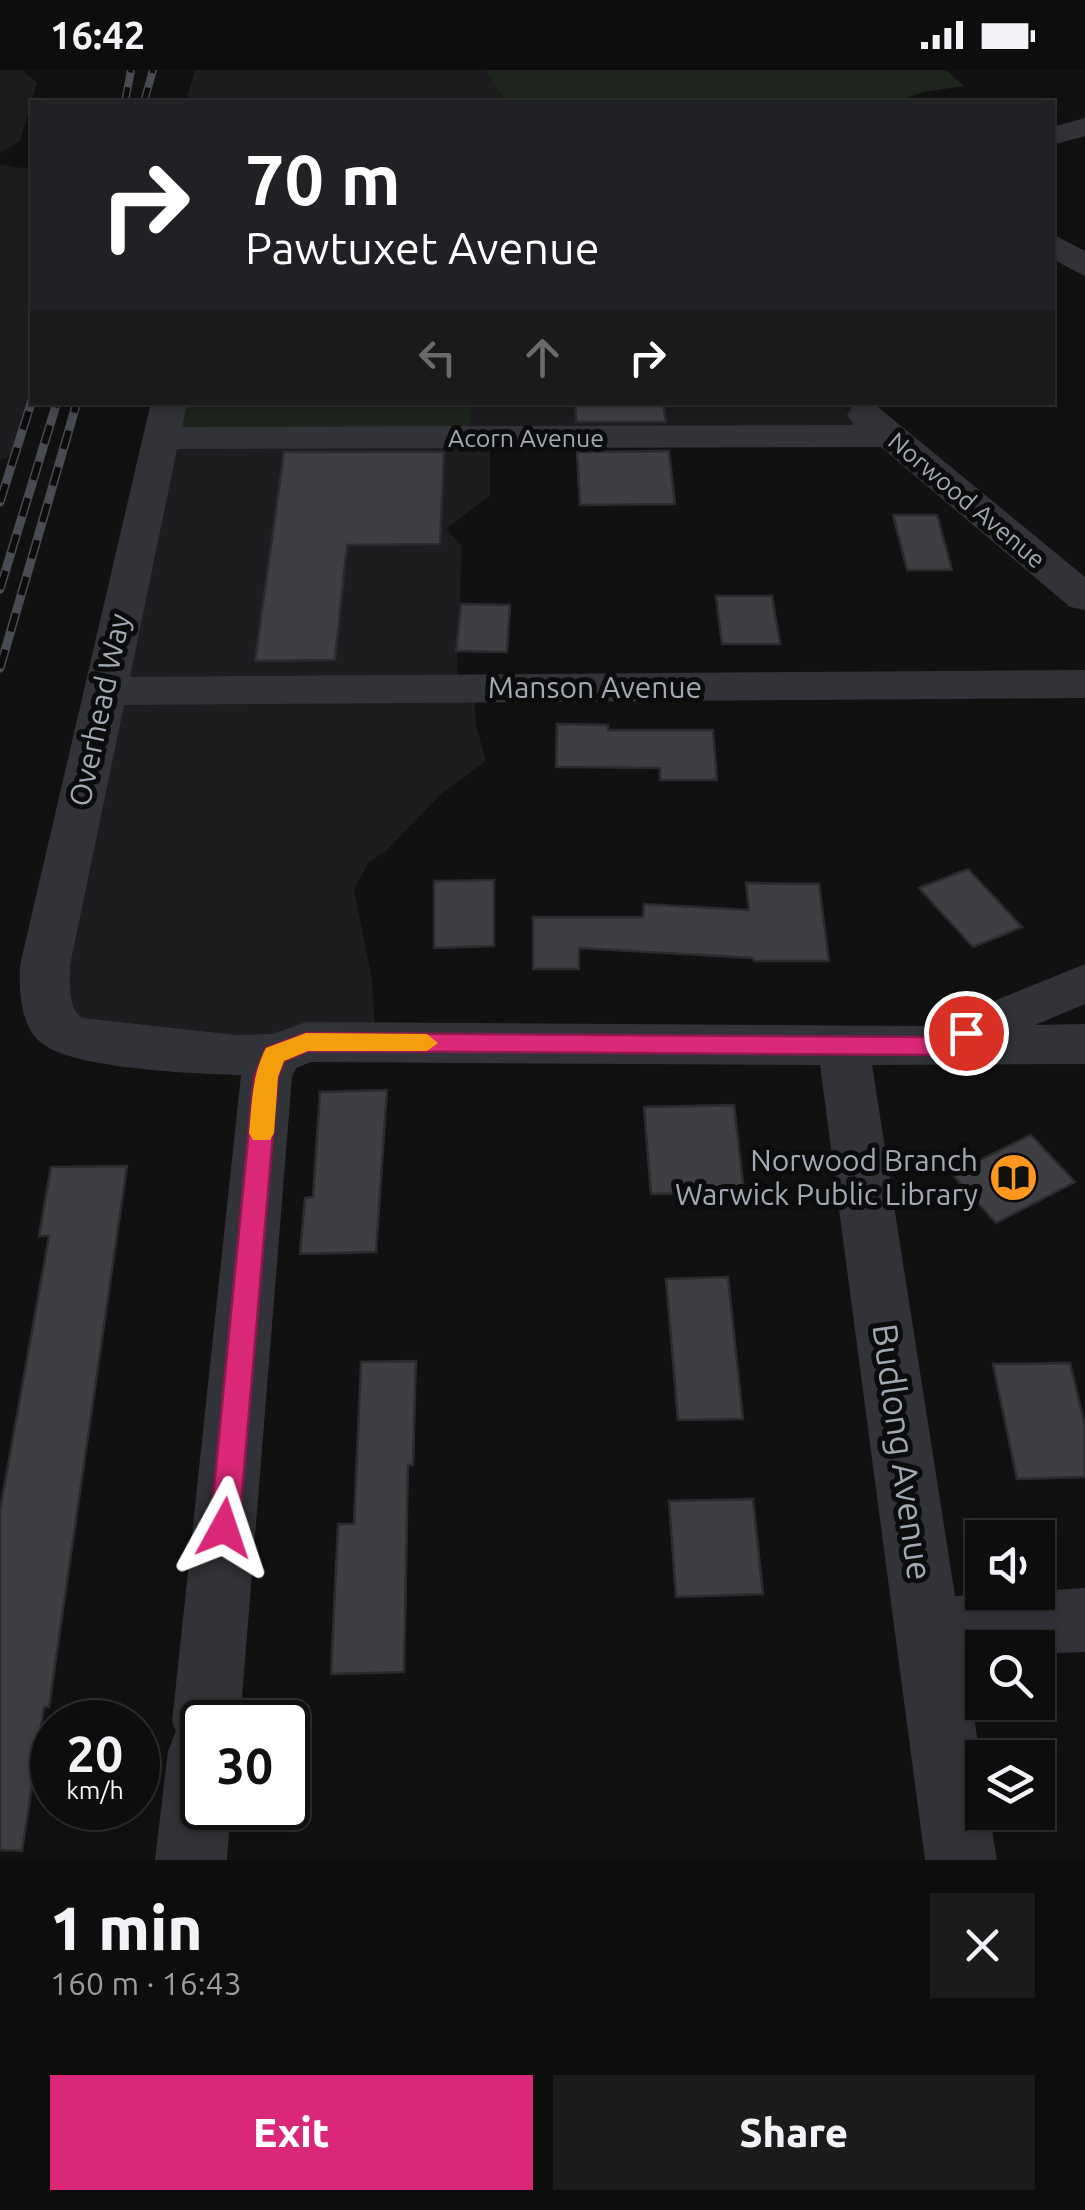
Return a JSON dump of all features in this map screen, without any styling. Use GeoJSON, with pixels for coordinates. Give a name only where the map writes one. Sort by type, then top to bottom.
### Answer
{"type":"FeatureCollection","features":[{"type":"Feature","properties":{"kind":"street"},"geometry":{"type":"LineString","coordinates":[[1055,135],[1085,127]]}},
{"type":"Feature","properties":{"kind":"street"},"geometry":{"type":"LineString","coordinates":[[1055,246],[1085,266]]}},
{"type":"Feature","properties":{"kind":"street","name":"Norwood Avenue"},"geometry":{"type":"LineString","coordinates":[[854,405],[1085,598]]}},
{"type":"Feature","properties":{"kind":"street","name":"Acorn Avenue"},"geometry":{"type":"LineString","coordinates":[[165,420],[891,436]]}},
{"type":"Feature","properties":{"kind":"street","name":"Overhead Way"},"geometry":{"type":"LineString","coordinates":[[165,420],[45,965],[46,1004],[60,1031],[82,1040],[274,1055]]}},
{"type":"Feature","properties":{"kind":"street","name":"Manson Avenue"},"geometry":{"type":"LineString","coordinates":[[105,691],[291,686],[676,689],[1085,684]]}},
{"type":"Feature","properties":{"kind":"street"},"geometry":{"type":"LineString","coordinates":[[936,1046],[1085,983]]}},
{"type":"Feature","properties":{"kind":"street"},"geometry":{"type":"LineString","coordinates":[[208,1700],[266,1077],[274,1055],[306,1042],[1085,1044]]}},
{"type":"Feature","properties":{"kind":"street","name":"Budlong Avenue"},"geometry":{"type":"LineString","coordinates":[[843,1045],[961,1860]]}},
{"type":"Feature","properties":{"kind":"street"},"geometry":{"type":"LineString","coordinates":[[928,1629],[1085,1620]]}},
{"type":"Feature","properties":{"kind":"street"},"geometry":{"type":"LineString","coordinates":[[191,1860],[194,1830]]}},
{"type":"Feature","properties":{"kind":"shaded area"},"geometry":{"type":"Polygon","coordinates":[[[0,70],[22,70],[37,83],[20,141],[0,153],[0,70]]]}},
{"type":"Feature","properties":{"kind":"shaded area"},"geometry":{"type":"Polygon","coordinates":[[[195,70],[486,70],[504,100],[198,100],[187,97],[195,70]]]}},
{"type":"Feature","properties":{"kind":"shaded area"},"geometry":{"type":"Polygon","coordinates":[[[486,70],[946,70],[964,86],[923,92],[901,100],[504,100],[486,70]]]}},
{"type":"Feature","properties":{"kind":"shaded area"},"geometry":{"type":"Polygon","coordinates":[[[0,165],[30,169],[30,405],[33,405],[17,453],[0,460],[0,165]]]}},
{"type":"Feature","properties":{"kind":"shaded area"},"geometry":{"type":"Polygon","coordinates":[[[172,405],[472,405],[471,434],[182,437],[172,405]]]}},
{"type":"Feature","properties":{"kind":"shaded area"},"geometry":{"type":"Polygon","coordinates":[[[472,405],[854,405],[882,427],[490,438],[490,495],[446,529],[462,546],[457,679],[474,691],[476,725],[486,761],[443,792],[386,851],[369,862],[354,889],[372,979],[375,1028],[256,1052],[63,1027],[50,948],[121,657],[154,470],[182,437],[471,433],[472,405]]]}},
{"type":"Feature","properties":{"kind":"building"},"geometry":{"type":"Polygon","coordinates":[[[575,405],[663,405],[666,422],[576,422],[575,405]]]}},
{"type":"Feature","properties":{"kind":"building"},"geometry":{"type":"Polygon","coordinates":[[[669,451],[675,504],[580,505],[577,452],[669,451]]]}},
{"type":"Feature","properties":{"kind":"building"},"geometry":{"type":"Polygon","coordinates":[[[284,452],[444,452],[440,544],[347,545],[335,660],[255,661],[284,452]]]}},
{"type":"Feature","properties":{"kind":"building"},"geometry":{"type":"Polygon","coordinates":[[[893,515],[937,515],[952,570],[907,570],[893,515]]]}},
{"type":"Feature","properties":{"kind":"building"},"geometry":{"type":"Polygon","coordinates":[[[716,596],[772,596],[780,644],[722,644],[716,596]]]}},
{"type":"Feature","properties":{"kind":"building"},"geometry":{"type":"Polygon","coordinates":[[[461,604],[510,605],[507,652],[456,651],[461,604]]]}},
{"type":"Feature","properties":{"kind":"building"},"geometry":{"type":"Polygon","coordinates":[[[557,724],[608,725],[608,730],[713,730],[717,780],[660,780],[660,768],[556,767],[557,724]]]}},
{"type":"Feature","properties":{"kind":"building"},"geometry":{"type":"Polygon","coordinates":[[[968,869],[1022,927],[973,947],[919,888],[968,869]]]}},
{"type":"Feature","properties":{"kind":"building"},"geometry":{"type":"Polygon","coordinates":[[[494,880],[494,946],[434,948],[434,881],[494,880]]]}},
{"type":"Feature","properties":{"kind":"building"},"geometry":{"type":"Polygon","coordinates":[[[746,883],[819,884],[829,961],[754,961],[579,948],[579,969],[533,969],[533,917],[643,917],[644,904],[749,910],[746,883]]]}},
{"type":"Feature","properties":{"kind":"building"},"geometry":{"type":"Polygon","coordinates":[[[387,1090],[376,1252],[300,1254],[305,1198],[313,1197],[320,1092],[387,1090]]]}},
{"type":"Feature","properties":{"kind":"building"},"geometry":{"type":"Polygon","coordinates":[[[734,1105],[744,1192],[651,1194],[644,1107],[734,1105]]]}},
{"type":"Feature","properties":{"kind":"building","name":"Norwood Branch Warwick Public Library"},"geometry":{"type":"Polygon","coordinates":[[[1031,1135],[1075,1182],[996,1223],[952,1174],[1031,1135]]]}},
{"type":"Feature","properties":{"kind":"building"},"geometry":{"type":"Polygon","coordinates":[[[127,1166],[50,1700],[30,1700],[30,1799],[22,1851],[0,1850],[0,1510],[49,1236],[39,1236],[51,1167],[127,1166]]]}},
{"type":"Feature","properties":{"kind":"building"},"geometry":{"type":"Polygon","coordinates":[[[728,1277],[743,1419],[678,1420],[666,1279],[728,1277]]]}},
{"type":"Feature","properties":{"kind":"building"},"geometry":{"type":"Polygon","coordinates":[[[416,1361],[413,1465],[408,1465],[404,1672],[331,1674],[338,1524],[354,1524],[361,1362],[416,1361]]]}},
{"type":"Feature","properties":{"kind":"building"},"geometry":{"type":"Polygon","coordinates":[[[1070,1363],[1085,1426],[1085,1477],[1017,1479],[993,1364],[1070,1363]]]}},
{"type":"Feature","properties":{"kind":"building"},"geometry":{"type":"Polygon","coordinates":[[[753,1499],[763,1594],[676,1597],[669,1501],[753,1499]]]}},
{"type":"Feature","properties":{"kind":"railway"},"geometry":{"type":"LineString","coordinates":[[125,100],[131,70]]}},
{"type":"Feature","properties":{"kind":"railway"},"geometry":{"type":"LineString","coordinates":[[145,100],[153,70]]}},
{"type":"Feature","properties":{"kind":"railway"},"geometry":{"type":"LineString","coordinates":[[0,502],[30,405]]}},
{"type":"Feature","properties":{"kind":"railway"},"geometry":{"type":"LineString","coordinates":[[0,589],[56,405]]}},
{"type":"Feature","properties":{"kind":"railway"},"geometry":{"type":"LineString","coordinates":[[0,668],[76,405]]}},
{"type":"Feature","properties":{"kind":"slow traffic"},"geometry":{"type":"LineString","coordinates":[[262,1133],[266,1077],[274,1055],[306,1042],[427,1043]]}},
{"type":"Feature","properties":{"kind":"place","name":"Norwood Branch Warwick Public Library"},"geometry":{"type":"Point","coordinates":[1013,1178]}},
{"type":"Feature","properties":{"kind":"route"},"geometry":{"type":"LineString","coordinates":[[224,1528],[266,1077],[274,1055],[306,1042],[936,1046],[966,1033]]}}]}
